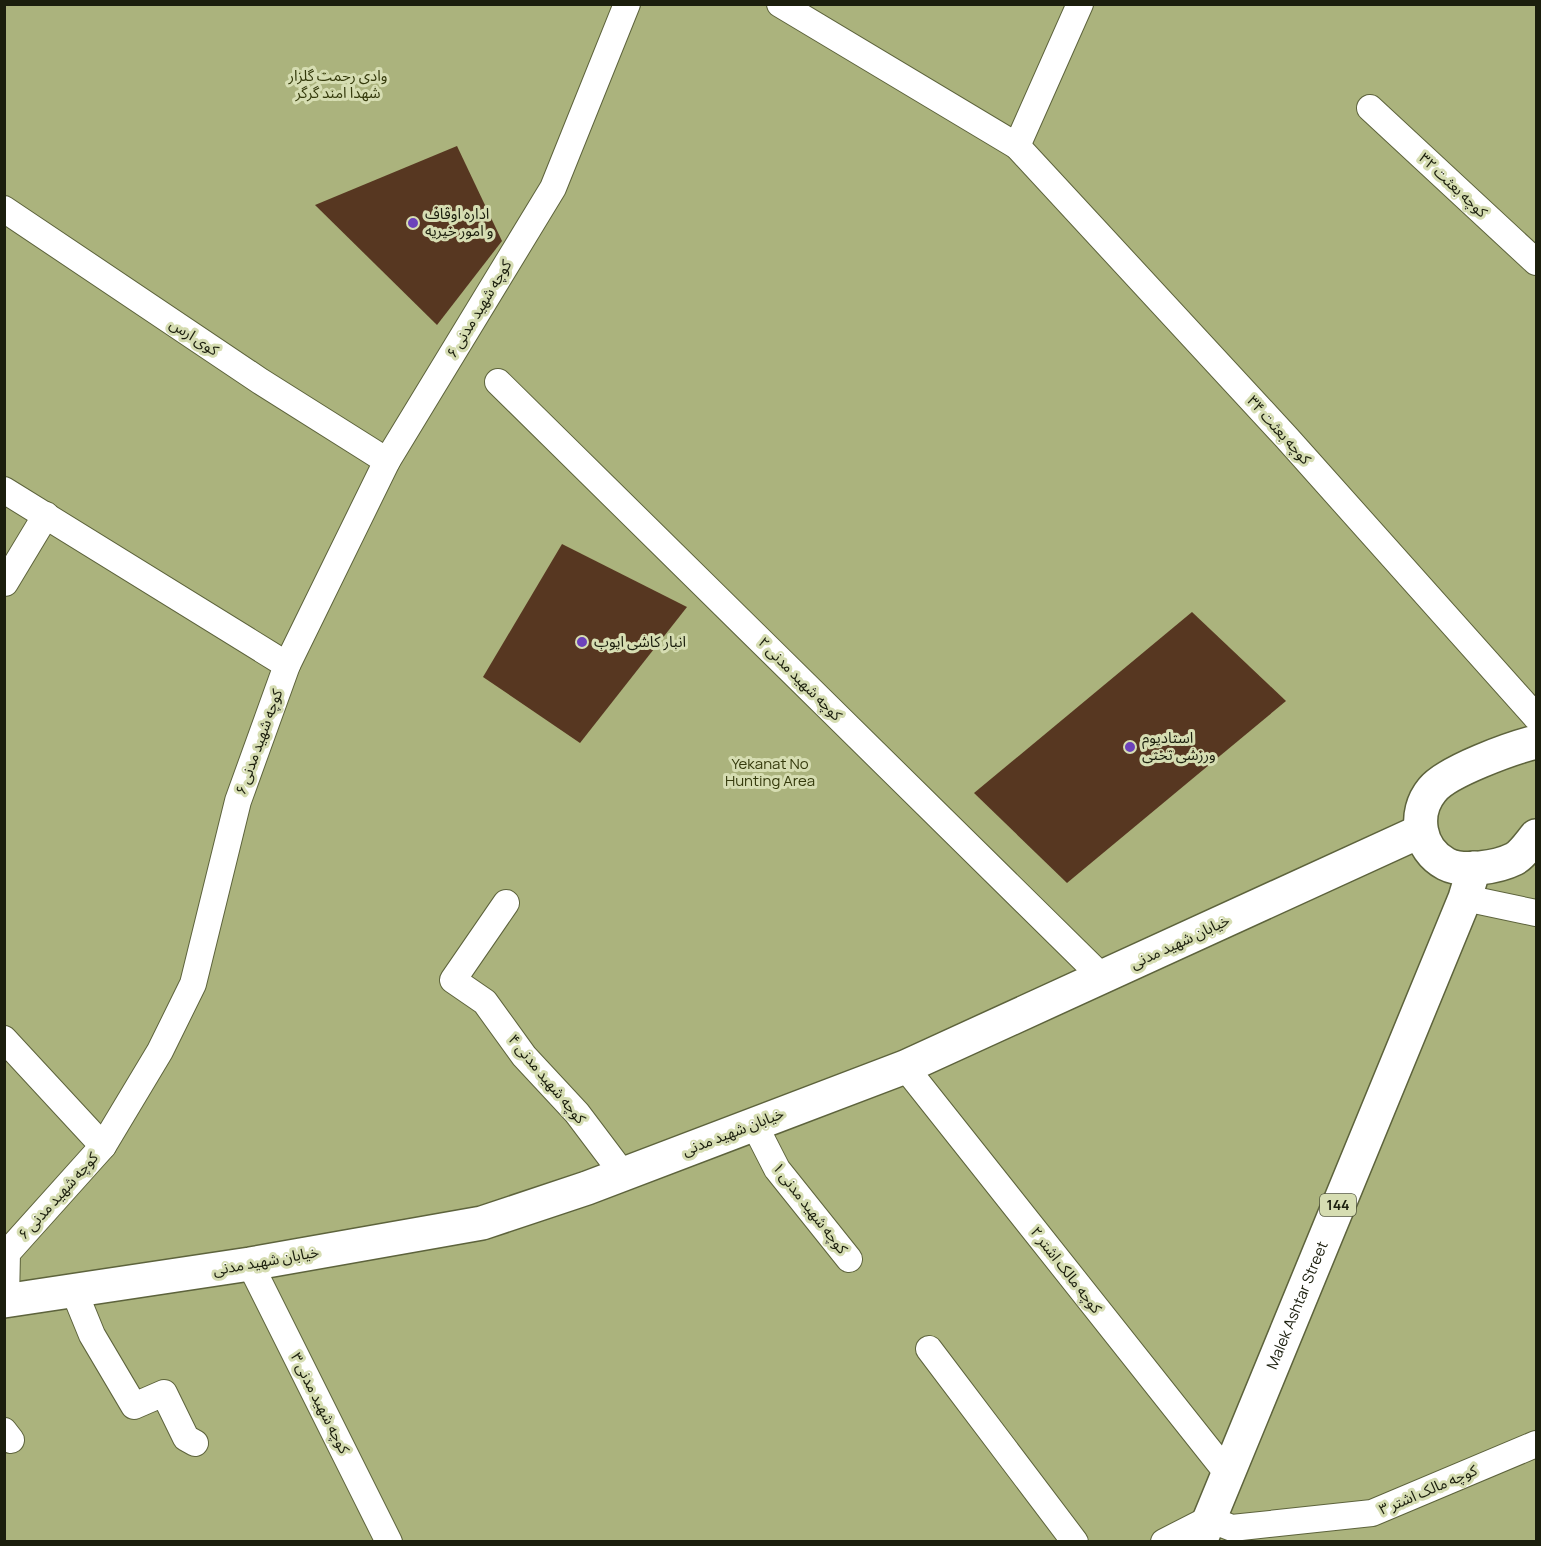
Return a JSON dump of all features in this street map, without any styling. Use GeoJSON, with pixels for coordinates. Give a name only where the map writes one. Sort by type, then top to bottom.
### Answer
{"type":"FeatureCollection","features":[{"type":"Feature","properties":{"kind":"main road"},"geometry":{"type":"LineString","coordinates":[[1536,742],[1465,768],[1433,788],[1420,811],[1420,831],[1429,849],[1469,883],[1486,868],[1516,858],[1536,836]]}},
{"type":"Feature","properties":{"kind":"main road","name":"خیابان شهید مدنی"},"geometry":{"type":"LineString","coordinates":[[5,1301],[250,1264],[482,1222],[623,1174],[905,1067],[1420,831]]}},
{"type":"Feature","properties":{"kind":"main road","name":"Malek Ashtar Street"},"geometry":{"type":"LineString","coordinates":[[1205,1530],[1469,883]]}},
{"type":"Feature","properties":{"kind":"street","name":"کوچه شهید مدنی ۶"},"geometry":{"type":"LineString","coordinates":[[5,1301],[6,1251],[103,1146],[160,1051],[193,984],[238,801],[287,665],[387,461],[553,188],[627,4]]}},
{"type":"Feature","properties":{"kind":"street","name":"کوچه بعثت ۳۴"},"geometry":{"type":"LineString","coordinates":[[780,4],[1017,146],[1286,437],[1536,717]]}},
{"type":"Feature","properties":{"kind":"street"},"geometry":{"type":"LineString","coordinates":[[1017,146],[1080,4]]}},
{"type":"Feature","properties":{"kind":"street","name":"کوچه بعثت ۳۲"},"geometry":{"type":"LineString","coordinates":[[1370,108],[1536,262]]}},
{"type":"Feature","properties":{"kind":"street","name":"کوی ارس"},"geometry":{"type":"LineString","coordinates":[[4,208],[220,354],[387,461]]}},
{"type":"Feature","properties":{"kind":"street","name":"کوچه شهید مدنی ۲"},"geometry":{"type":"LineString","coordinates":[[498,382],[1102,977]]}},
{"type":"Feature","properties":{"kind":"street"},"geometry":{"type":"LineString","coordinates":[[4,490],[287,665]]}},
{"type":"Feature","properties":{"kind":"street"},"geometry":{"type":"LineString","coordinates":[[5,583],[46,515]]}},
{"type":"Feature","properties":{"kind":"street"},"geometry":{"type":"LineString","coordinates":[[1469,883],[1536,912]]}},
{"type":"Feature","properties":{"kind":"street","name":"کوچه شهید مدنی ۴"},"geometry":{"type":"LineString","coordinates":[[506,903],[453,980],[485,1002],[524,1056],[577,1113],[623,1174]]}},
{"type":"Feature","properties":{"kind":"street"},"geometry":{"type":"LineString","coordinates":[[4,1040],[103,1146]]}},
{"type":"Feature","properties":{"kind":"street","name":"کوچه مالک اشتر ۲"},"geometry":{"type":"LineString","coordinates":[[905,1067],[1228,1474]]}},
{"type":"Feature","properties":{"kind":"street","name":"کوچه شهید مدنی ۱"},"geometry":{"type":"LineString","coordinates":[[754,1124],[777,1169],[849,1259]]}},
{"type":"Feature","properties":{"kind":"street","name":"کوچه شهید مدنی ۳"},"geometry":{"type":"LineString","coordinates":[[250,1264],[389,1542]]}},
{"type":"Feature","properties":{"kind":"street"},"geometry":{"type":"LineString","coordinates":[[74,1291],[92,1335],[134,1407],[164,1393],[186,1438],[195,1443]]}},
{"type":"Feature","properties":{"kind":"street"},"geometry":{"type":"LineString","coordinates":[[929,1349],[1075,1542]]}},
{"type":"Feature","properties":{"kind":"street","name":"کوچه مالک اشتر ۳"},"geometry":{"type":"LineString","coordinates":[[1205,1530],[1372,1513],[1536,1444]]}},
{"type":"Feature","properties":{"kind":"street"},"geometry":{"type":"LineString","coordinates":[[1164,1542],[1205,1530]]}},
{"type":"Feature","properties":{"kind":"green space","name":"Yekanat No Hunting Area"},"geometry":{"type":"Polygon","coordinates":[[[5,5],[1536,5],[1536,1541],[5,1542],[5,5]]]}},
{"type":"Feature","properties":{"kind":"building","name":"اداره اوقاف و امور خیریه"},"geometry":{"type":"Polygon","coordinates":[[[457,146],[502,241],[437,325],[315,205],[457,146]]]}},
{"type":"Feature","properties":{"kind":"building","name":"انبار کاشی ایوب"},"geometry":{"type":"Polygon","coordinates":[[[562,544],[687,607],[580,743],[483,677],[562,544]]]}},
{"type":"Feature","properties":{"kind":"building","name":"استادیوم ورزشی تختی"},"geometry":{"type":"Polygon","coordinates":[[[1192,612],[1286,701],[1067,883],[974,793],[1192,612]]]}},
{"type":"Feature","properties":{"kind":"place","name":"اداره اوقاف و امور خیریه"},"geometry":{"type":"Point","coordinates":[413,223]}},
{"type":"Feature","properties":{"kind":"place","name":"انبار کاشی ایوب"},"geometry":{"type":"Point","coordinates":[582,642]}},
{"type":"Feature","properties":{"kind":"place","name":"استادیوم ورزشی تختی"},"geometry":{"type":"Point","coordinates":[1130,747]}},
{"type":"Feature","properties":{"kind":"park label","name":"وادی رحمت گلزار شهدا امند گرگر"},"geometry":{"type":"Point","coordinates":[338,84]}}]}
